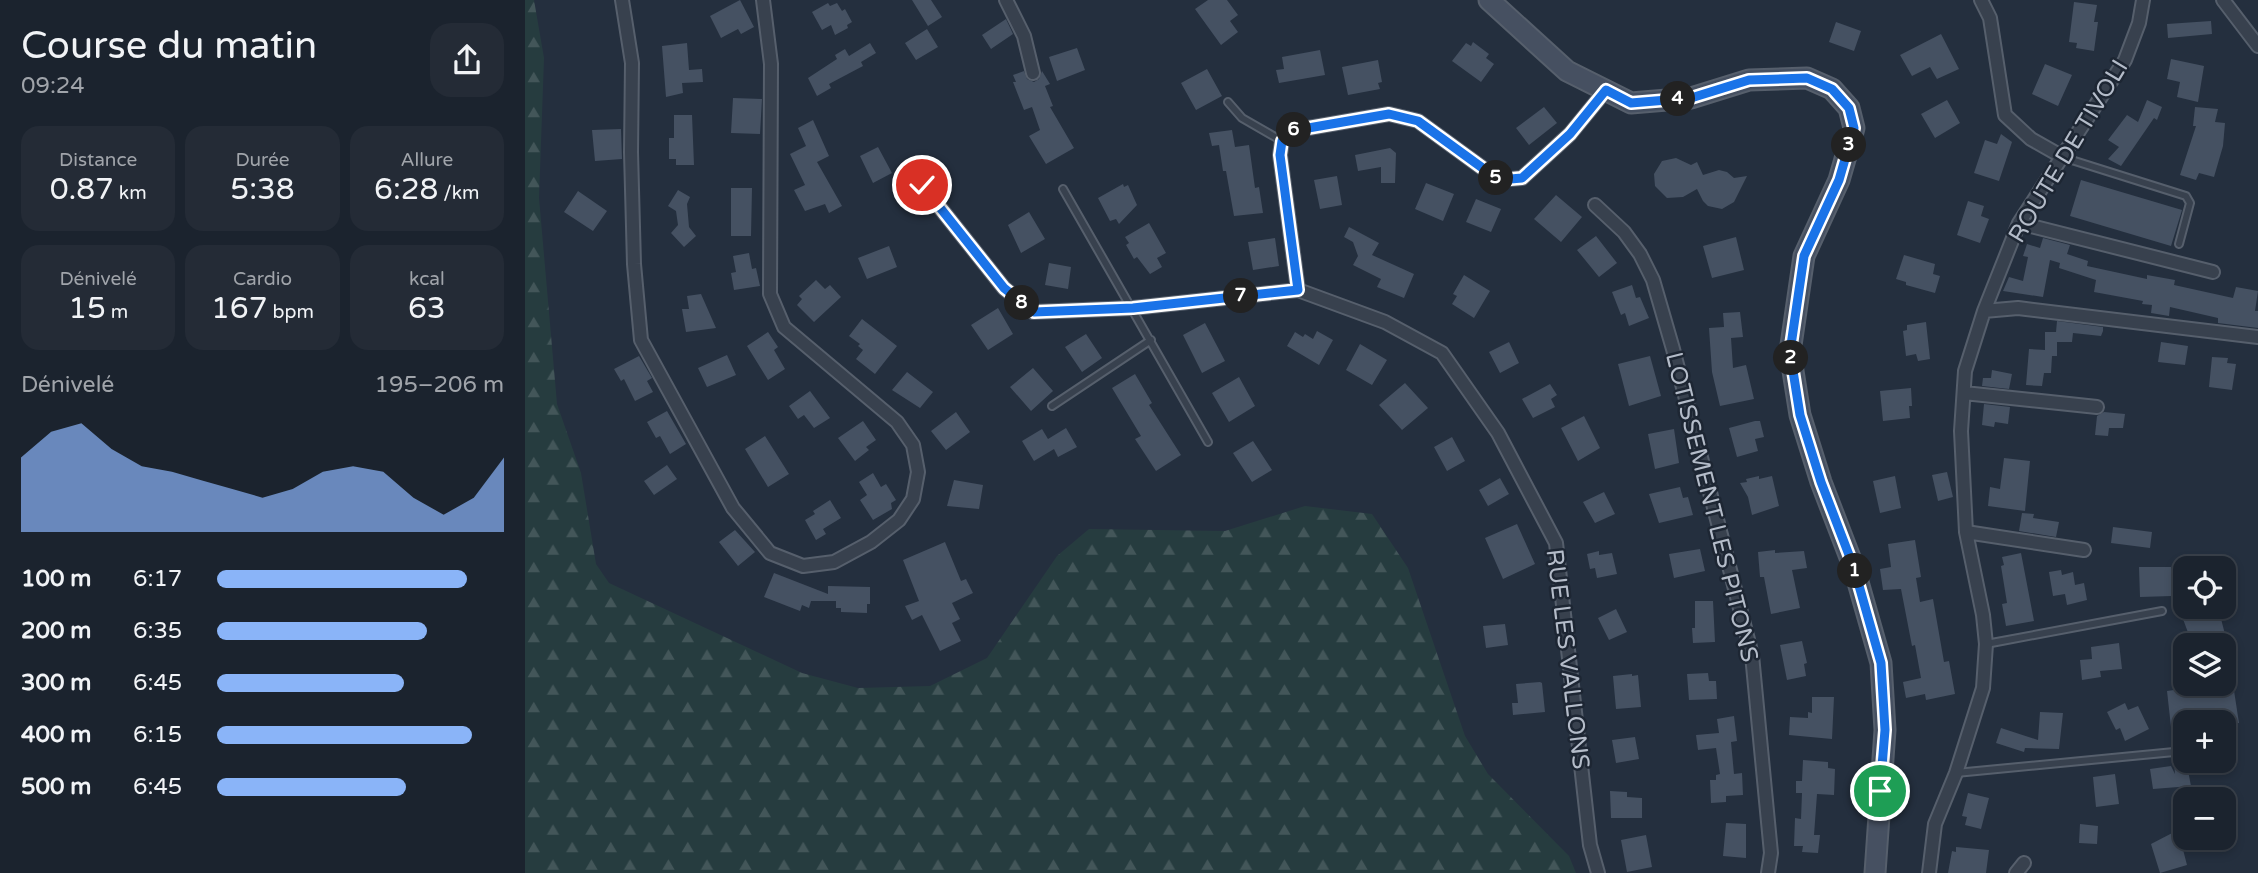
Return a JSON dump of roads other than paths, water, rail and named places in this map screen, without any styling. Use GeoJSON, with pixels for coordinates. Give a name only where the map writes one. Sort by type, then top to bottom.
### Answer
{"type":"FeatureCollection","features":[{"type":"Feature","properties":{"kind":"main road"},"geometry":{"type":"LineString","coordinates":[[1489,0],[1567,71],[1631,103],[1691,98],[1749,80],[1807,78],[1832,89],[1849,108],[1854,128],[1839,180],[1804,256],[1790,352],[1800,415],[1821,482],[1854,568],[1881,663],[1885,730],[1875,873]]}},
{"type":"Feature","properties":{"kind":"street"},"geometry":{"type":"LineString","coordinates":[[622,0],[632,63],[634,264],[641,340],[733,508],[770,553],[803,566],[834,562],[871,542],[899,520],[913,499],[918,472],[913,445],[897,422],[785,327],[769,294],[771,64],[762,2],[778,0]]}},
{"type":"Feature","properties":{"kind":"street"},"geometry":{"type":"LineString","coordinates":[[1006,0],[1024,36],[1033,73]]}},
{"type":"Feature","properties":{"kind":"street"},"geometry":{"type":"LineString","coordinates":[[1981,0],[1990,18],[2005,115],[2031,139],[2061,156]]}},
{"type":"Feature","properties":{"kind":"street","name":"ROUTE DE TIVOLI"},"geometry":{"type":"LineString","coordinates":[[1929,873],[1935,824],[1956,773],[1983,688],[1986,644],[1983,615],[1966,532],[1961,431],[1965,371],[1984,311],[2019,223],[2125,60],[2140,23],[2143,0]]}},
{"type":"Feature","properties":{"kind":"street"},"geometry":{"type":"LineString","coordinates":[[2223,0],[2258,46]]}},
{"type":"Feature","properties":{"kind":"street"},"geometry":{"type":"LineString","coordinates":[[1298,290],[1280,155],[1282,141],[1291,131],[1389,114],[1418,121],[1499,180],[1522,178],[1570,134],[1606,90]]}},
{"type":"Feature","properties":{"kind":"street","name":"RUE LES VALLONS"},"geometry":{"type":"LineString","coordinates":[[922,185],[1004,288],[1034,312],[1133,308],[1298,290],[1385,322],[1441,353],[1498,433],[1556,543],[1590,845],[1598,873]]}},
{"type":"Feature","properties":{"kind":"street","name":"LOTISSEMENT LES PITONS"},"geometry":{"type":"LineString","coordinates":[[1595,205],[1624,232],[1640,254],[1653,280],[1674,349],[1752,655],[1771,853],[1768,873]]}},
{"type":"Feature","properties":{"kind":"street"},"geometry":{"type":"LineString","coordinates":[[2019,223],[2213,272]]}},
{"type":"Feature","properties":{"kind":"street"},"geometry":{"type":"LineString","coordinates":[[1984,311],[2018,308],[2258,337]]}},
{"type":"Feature","properties":{"kind":"street"},"geometry":{"type":"LineString","coordinates":[[1964,393],[2097,407]]}},
{"type":"Feature","properties":{"kind":"street"},"geometry":{"type":"LineString","coordinates":[[1966,532],[2084,550]]}},
{"type":"Feature","properties":{"kind":"lane"},"geometry":{"type":"LineString","coordinates":[[1228,102],[1242,118],[1282,141]]}},
{"type":"Feature","properties":{"kind":"lane"},"geometry":{"type":"LineString","coordinates":[[2061,156],[2186,197],[2190,203],[2179,244]]}},
{"type":"Feature","properties":{"kind":"lane"},"geometry":{"type":"LineString","coordinates":[[1063,189],[1208,442]]}},
{"type":"Feature","properties":{"kind":"lane"},"geometry":{"type":"LineString","coordinates":[[1052,406],[1151,340]]}},
{"type":"Feature","properties":{"kind":"lane"},"geometry":{"type":"LineString","coordinates":[[1986,644],[2162,611]]}},
{"type":"Feature","properties":{"kind":"lane"},"geometry":{"type":"LineString","coordinates":[[1956,773],[2173,752]]}}]}
